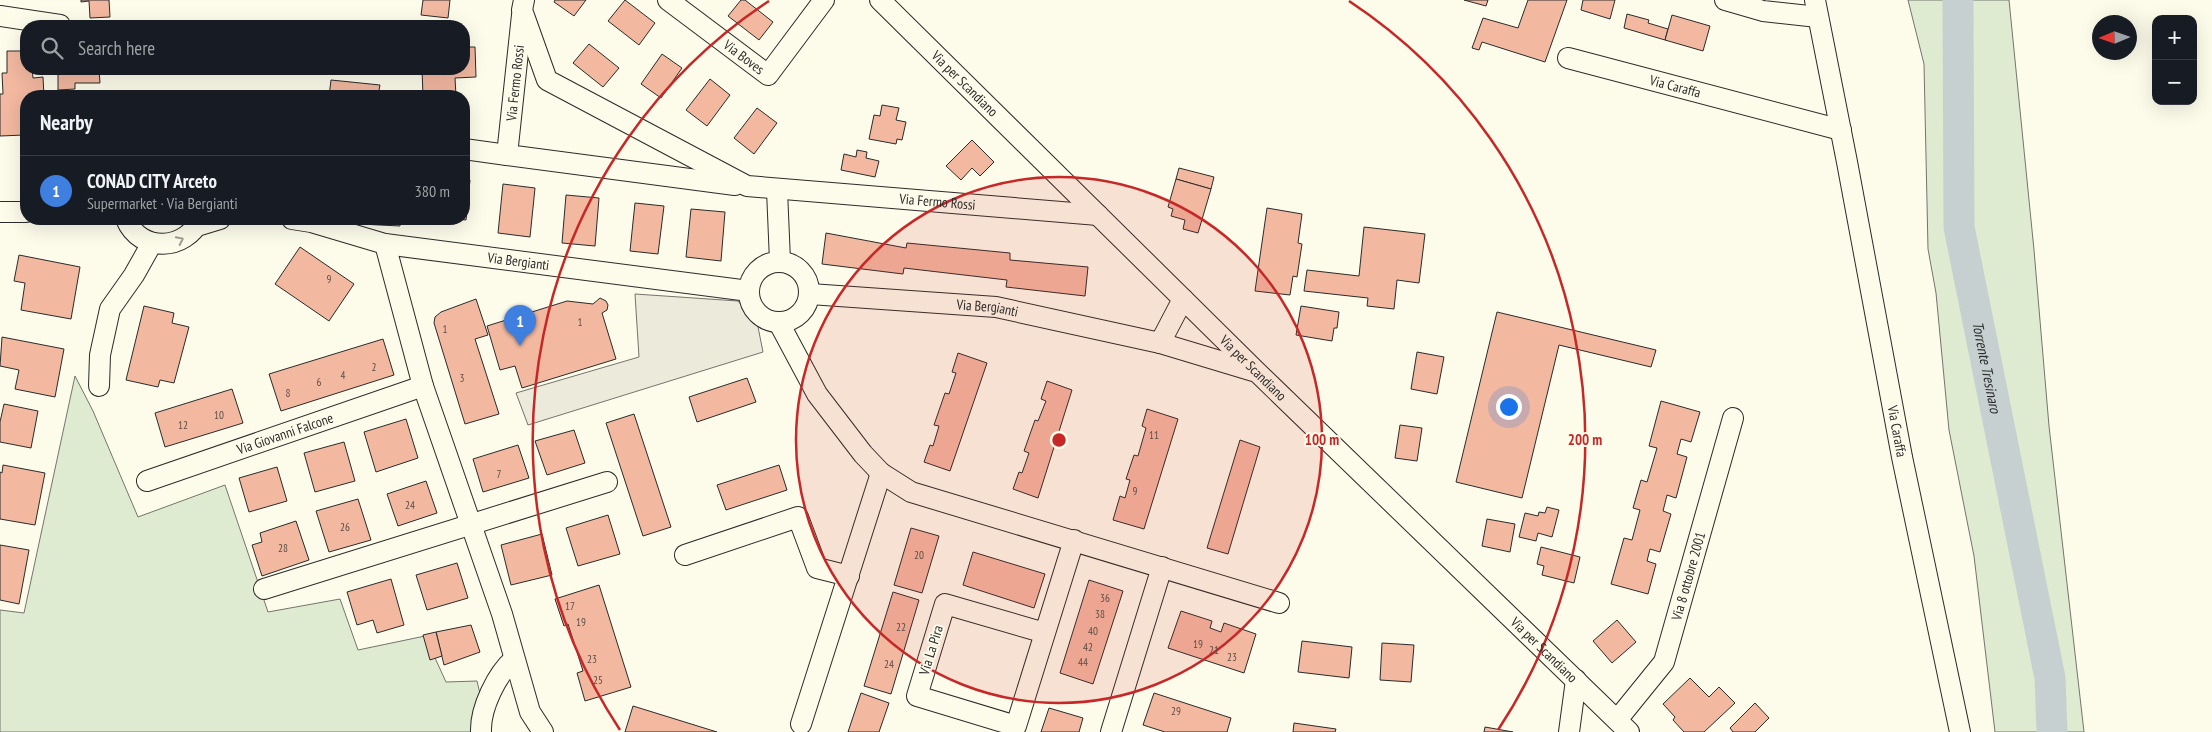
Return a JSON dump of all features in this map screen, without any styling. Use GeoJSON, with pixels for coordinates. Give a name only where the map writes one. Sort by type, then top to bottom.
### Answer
{"type":"FeatureCollection","features":[{"type":"Feature","properties":{"kind":"street","name":"Via Boves"},"geometry":{"type":"LineString","coordinates":[[668,0],[768,76],[824,0]]}},
{"type":"Feature","properties":{"kind":"street","name":"Via per Scandiano"},"geometry":{"type":"LineString","coordinates":[[880,0],[1258,373],[1623,726]]}},
{"type":"Feature","properties":{"kind":"street"},"geometry":{"type":"LineString","coordinates":[[1725,0],[1763,12],[1816,8]]}},
{"type":"Feature","properties":{"kind":"street","name":"Via Fermo Rossi"},"geometry":{"type":"LineString","coordinates":[[507,155],[523,5]]}},
{"type":"Feature","properties":{"kind":"street","name":"Via Fermo Rossi"},"geometry":{"type":"LineString","coordinates":[[523,5],[547,80],[747,186]]}},
{"type":"Feature","properties":{"kind":"street","name":"Via Caraffa"},"geometry":{"type":"LineString","coordinates":[[1816,8],[1841,130],[1902,457],[1960,732]]}},
{"type":"Feature","properties":{"kind":"street"},"geometry":{"type":"LineString","coordinates":[[0,16],[27,20]]}},
{"type":"Feature","properties":{"kind":"street","name":"Via Caraffa"},"geometry":{"type":"LineString","coordinates":[[1568,58],[1841,130]]}},
{"type":"Feature","properties":{"kind":"street","name":"Via Fermo Rossi"},"geometry":{"type":"LineString","coordinates":[[470,150],[778,190],[1098,215]]}},
{"type":"Feature","properties":{"kind":"street"},"geometry":{"type":"LineString","coordinates":[[778,190],[780,261]]}},
{"type":"Feature","properties":{"kind":"street"},"geometry":{"type":"LineString","coordinates":[[0,212],[20,212]]}},
{"type":"Feature","properties":{"kind":"street"},"geometry":{"type":"LineString","coordinates":[[130,225],[133,231],[142,238],[162,245],[178,242],[191,234],[197,225]]}},
{"type":"Feature","properties":{"kind":"street","name":"Via Bergianti"},"geometry":{"type":"LineString","coordinates":[[321,225],[385,244],[617,275],[749,290]]}},
{"type":"Feature","properties":{"kind":"street"},"geometry":{"type":"LineString","coordinates":[[99,386],[100,355],[110,309],[134,275],[152,243]]}},
{"type":"Feature","properties":{"kind":"street"},"geometry":{"type":"LineString","coordinates":[[385,244],[423,386],[502,614],[530,712],[543,732]]}},
{"type":"Feature","properties":{"kind":"street"},"geometry":{"type":"LineString","coordinates":[[780,261],[790,263],[805,275],[810,294],[803,311],[796,317],[779,323],[769,321],[760,316],[750,300],[749,290],[750,281],[762,266],[780,261]]}},
{"type":"Feature","properties":{"kind":"street","name":"Via Bergianti"},"geometry":{"type":"LineString","coordinates":[[810,294],[996,307],[1160,343],[1258,373]]}},
{"type":"Feature","properties":{"kind":"street"},"geometry":{"type":"LineString","coordinates":[[1160,343],[1183,299]]}},
{"type":"Feature","properties":{"kind":"street"},"geometry":{"type":"LineString","coordinates":[[779,323],[817,394],[863,454],[881,473],[911,492],[1279,603]]}},
{"type":"Feature","properties":{"kind":"street","name":"Via Giovanni Falcone"},"geometry":{"type":"LineString","coordinates":[[148,481],[423,386]]}},
{"type":"Feature","properties":{"kind":"street","name":"Via 8 ottobre 2001"},"geometry":{"type":"LineString","coordinates":[[1623,726],[1664,662],[1733,418]]}},
{"type":"Feature","properties":{"kind":"street"},"geometry":{"type":"LineString","coordinates":[[801,724],[881,473]]}},
{"type":"Feature","properties":{"kind":"street"},"geometry":{"type":"LineString","coordinates":[[264,589],[607,482]]}},
{"type":"Feature","properties":{"kind":"street"},"geometry":{"type":"LineString","coordinates":[[685,555],[798,517],[817,568],[849,576]]}},
{"type":"Feature","properties":{"kind":"street","name":"Via La Pira"},"geometry":{"type":"LineString","coordinates":[[1045,633],[944,604],[917,696],[1015,729],[1045,633],[1074,540]]}},
{"type":"Feature","properties":{"kind":"street"},"geometry":{"type":"LineString","coordinates":[[1111,732],[1162,567]]}},
{"type":"Feature","properties":{"kind":"street"},"geometry":{"type":"LineString","coordinates":[[481,732],[480,725],[488,701],[505,667],[514,659]]}},
{"type":"Feature","properties":{"kind":"street"},"geometry":{"type":"LineString","coordinates":[[1569,732],[1576,680]]}},
{"type":"Feature","properties":{"kind":"green space"},"geometry":{"type":"Polygon","coordinates":[[[1908,0],[2009,0],[2034,250],[2049,426],[2084,732],[1995,732],[1974,556],[1949,430],[1936,293],[1928,249],[1924,64],[1908,0]]]}},
{"type":"Feature","properties":{"kind":"green space"},"geometry":{"type":"Polygon","coordinates":[[[75,376],[93,411],[138,517],[225,485],[268,612],[340,599],[358,650],[425,636],[446,682],[477,681],[489,732],[0,732],[0,610],[24,613],[75,376]]]}},
{"type":"Feature","properties":{"kind":"shaded area"},"geometry":{"type":"Polygon","coordinates":[[[635,294],[738,301],[758,327],[763,352],[528,425],[516,393],[639,357],[635,294]]]}},
{"type":"Feature","properties":{"kind":"building"},"geometry":{"type":"Polygon","coordinates":[[[81,0],[109,0],[110,17],[90,18],[89,1],[81,2],[81,0]]]}},
{"type":"Feature","properties":{"kind":"building"},"geometry":{"type":"Polygon","coordinates":[[[423,0],[450,0],[448,18],[421,15],[423,0]]]}},
{"type":"Feature","properties":{"kind":"building"},"geometry":{"type":"Polygon","coordinates":[[[555,0],[586,0],[574,16],[554,2],[555,0]]]}},
{"type":"Feature","properties":{"kind":"building"},"geometry":{"type":"Polygon","coordinates":[[[625,0],[655,23],[639,45],[608,21],[625,0]]]}},
{"type":"Feature","properties":{"kind":"building"},"geometry":{"type":"Polygon","coordinates":[[[741,0],[745,0],[773,22],[759,40],[728,16],[741,0]]]}},
{"type":"Feature","properties":{"kind":"building"},"geometry":{"type":"Polygon","coordinates":[[[1464,0],[1488,0],[1486,6],[1464,0]]]}},
{"type":"Feature","properties":{"kind":"building"},"geometry":{"type":"Polygon","coordinates":[[[1528,0],[1567,0],[1545,62],[1482,42],[1479,50],[1472,48],[1483,18],[1518,28],[1528,0]]]}},
{"type":"Feature","properties":{"kind":"building"},"geometry":{"type":"Polygon","coordinates":[[[1583,0],[1615,0],[1610,19],[1581,10],[1583,0]]]}},
{"type":"Feature","properties":{"kind":"building"},"geometry":{"type":"Polygon","coordinates":[[[1627,14],[1649,20],[1648,23],[1668,29],[1665,40],[1624,28],[1627,14]]]}},
{"type":"Feature","properties":{"kind":"building"},"geometry":{"type":"Polygon","coordinates":[[[1672,15],[1710,26],[1703,51],[1665,40],[1672,15]]]}},
{"type":"Feature","properties":{"kind":"building"},"geometry":{"type":"Polygon","coordinates":[[[589,44],[619,68],[603,87],[573,63],[589,44]]]}},
{"type":"Feature","properties":{"kind":"building"},"geometry":{"type":"Polygon","coordinates":[[[470,47],[475,47],[476,77],[455,78],[456,90],[423,90],[422,75],[470,75],[470,47]]]}},
{"type":"Feature","properties":{"kind":"building"},"geometry":{"type":"Polygon","coordinates":[[[7,51],[20,51],[20,75],[33,75],[33,78],[43,77],[44,90],[20,90],[20,135],[0,136],[0,94],[3,94],[2,73],[7,73],[7,51]]]}},
{"type":"Feature","properties":{"kind":"building"},"geometry":{"type":"Polygon","coordinates":[[[662,54],[682,68],[661,98],[641,84],[662,54]]]}},
{"type":"Feature","properties":{"kind":"building"},"geometry":{"type":"Polygon","coordinates":[[[58,75],[99,75],[100,83],[75,83],[75,89],[58,90],[58,75]]]}},
{"type":"Feature","properties":{"kind":"building"},"geometry":{"type":"Polygon","coordinates":[[[710,79],[730,95],[707,126],[686,110],[710,79]]]}},
{"type":"Feature","properties":{"kind":"building"},"geometry":{"type":"Polygon","coordinates":[[[331,80],[380,85],[379,90],[330,90],[331,80]]]}},
{"type":"Feature","properties":{"kind":"building"},"geometry":{"type":"Polygon","coordinates":[[[882,105],[899,108],[896,120],[906,122],[902,140],[897,139],[896,144],[869,139],[874,115],[880,116],[882,105]]]}},
{"type":"Feature","properties":{"kind":"building"},"geometry":{"type":"Polygon","coordinates":[[[757,108],[777,123],[754,154],[734,138],[757,108]]]}},
{"type":"Feature","properties":{"kind":"building"},"geometry":{"type":"Polygon","coordinates":[[[972,140],[994,162],[980,176],[972,168],[961,180],[946,166],[972,140]]]}},
{"type":"Feature","properties":{"kind":"building"},"geometry":{"type":"Polygon","coordinates":[[[857,150],[867,152],[866,158],[879,161],[875,177],[841,170],[844,154],[856,157],[857,150]]]}},
{"type":"Feature","properties":{"kind":"building"},"geometry":{"type":"Polygon","coordinates":[[[1179,168],[1214,177],[1211,189],[1176,179],[1179,168]]]}},
{"type":"Feature","properties":{"kind":"building"},"geometry":{"type":"Polygon","coordinates":[[[1176,179],[1211,189],[1198,233],[1183,229],[1185,220],[1171,216],[1173,209],[1168,207],[1176,179]]]}},
{"type":"Feature","properties":{"kind":"building"},"geometry":{"type":"Polygon","coordinates":[[[503,184],[535,188],[530,237],[498,233],[503,184]]]}},
{"type":"Feature","properties":{"kind":"building"},"geometry":{"type":"Polygon","coordinates":[[[566,195],[599,198],[595,246],[562,243],[566,195]]]}},
{"type":"Feature","properties":{"kind":"building"},"geometry":{"type":"Polygon","coordinates":[[[635,203],[664,206],[658,254],[630,251],[635,203]]]}},
{"type":"Feature","properties":{"kind":"building"},"geometry":{"type":"Polygon","coordinates":[[[1267,208],[1302,214],[1298,243],[1302,244],[1297,277],[1293,276],[1290,295],[1255,291],[1267,208]]]}},
{"type":"Feature","properties":{"kind":"building"},"geometry":{"type":"Polygon","coordinates":[[[691,209],[725,212],[721,261],[686,257],[691,209]]]}},
{"type":"Feature","properties":{"kind":"building"},"geometry":{"type":"Polygon","coordinates":[[[1364,227],[1425,234],[1419,283],[1397,280],[1394,309],[1367,306],[1368,298],[1304,291],[1307,270],[1359,276],[1364,227]]]}},
{"type":"Feature","properties":{"kind":"building"},"geometry":{"type":"Polygon","coordinates":[[[826,233],[906,248],[907,243],[1010,253],[1010,260],[1088,267],[1085,296],[1006,287],[1007,280],[904,268],[903,274],[822,264],[826,233]]]}},
{"type":"Feature","properties":{"kind":"building"},"geometry":{"type":"Polygon","coordinates":[[[300,247],[354,284],[329,321],[275,284],[300,247]]]}},
{"type":"Feature","properties":{"kind":"building"},"geometry":{"type":"Polygon","coordinates":[[[19,255],[80,267],[71,319],[21,310],[25,283],[14,281],[19,255]]]}},
{"type":"Feature","properties":{"kind":"building"},"geometry":{"type":"Polygon","coordinates":[[[600,298],[606,301],[608,305],[607,310],[602,313],[616,359],[522,388],[515,366],[500,370],[487,326],[567,301],[593,304],[600,298]]]}},
{"type":"Feature","properties":{"kind":"building"},"geometry":{"type":"Polygon","coordinates":[[[476,299],[488,335],[475,339],[499,414],[465,424],[434,323],[435,317],[441,312],[476,299]]]}},
{"type":"Feature","properties":{"kind":"building"},"geometry":{"type":"Polygon","coordinates":[[[144,306],[174,313],[172,323],[189,327],[174,383],[160,380],[158,387],[126,380],[144,306]]]}},
{"type":"Feature","properties":{"kind":"building"},"geometry":{"type":"Polygon","coordinates":[[[1301,306],[1339,312],[1337,328],[1334,328],[1332,341],[1296,335],[1301,306]]]}},
{"type":"Feature","properties":{"kind":"building"},"geometry":{"type":"Polygon","coordinates":[[[1497,312],[1656,350],[1651,367],[1559,345],[1522,498],[1456,482],[1497,312]]]}},
{"type":"Feature","properties":{"kind":"building"},"geometry":{"type":"Polygon","coordinates":[[[2,337],[64,349],[55,397],[15,389],[19,370],[0,366],[2,337]]]}},
{"type":"Feature","properties":{"kind":"building"},"geometry":{"type":"Polygon","coordinates":[[[383,339],[394,375],[281,411],[269,374],[383,339]]]}},
{"type":"Feature","properties":{"kind":"building"},"geometry":{"type":"Polygon","coordinates":[[[1417,352],[1444,357],[1437,394],[1411,389],[1417,352]]]}},
{"type":"Feature","properties":{"kind":"building"},"geometry":{"type":"Polygon","coordinates":[[[958,353],[987,363],[950,471],[924,462],[930,445],[933,446],[939,426],[934,425],[945,393],[949,394],[956,373],[952,372],[958,353]]]}},
{"type":"Feature","properties":{"kind":"building"},"geometry":{"type":"Polygon","coordinates":[[[747,378],[756,402],[697,422],[689,397],[747,378]]]}},
{"type":"Feature","properties":{"kind":"building"},"geometry":{"type":"Polygon","coordinates":[[[1047,381],[1072,390],[1038,498],[1013,489],[1019,472],[1022,473],[1029,453],[1024,451],[1035,420],[1038,421],[1046,401],[1041,399],[1047,381]]]}},
{"type":"Feature","properties":{"kind":"building"},"geometry":{"type":"Polygon","coordinates":[[[232,389],[243,423],[165,447],[155,413],[232,389]]]}},
{"type":"Feature","properties":{"kind":"building"},"geometry":{"type":"Polygon","coordinates":[[[1661,401],[1700,412],[1691,442],[1681,439],[1677,454],[1687,457],[1676,498],[1667,495],[1663,511],[1671,514],[1660,552],[1650,549],[1647,561],[1656,564],[1648,594],[1611,584],[1624,538],[1632,540],[1640,510],[1633,508],[1641,480],[1647,482],[1657,448],[1649,446],[1661,401]]]}},
{"type":"Feature","properties":{"kind":"building"},"geometry":{"type":"Polygon","coordinates":[[[4,404],[38,411],[31,448],[0,442],[0,422],[4,404]]]}},
{"type":"Feature","properties":{"kind":"building"},"geometry":{"type":"Polygon","coordinates":[[[1147,409],[1178,419],[1144,529],[1113,520],[1120,496],[1125,498],[1130,480],[1126,479],[1134,455],[1138,456],[1146,428],[1142,426],[1147,409]]]}},
{"type":"Feature","properties":{"kind":"building"},"geometry":{"type":"Polygon","coordinates":[[[634,414],[671,527],[643,536],[606,423],[634,414]]]}},
{"type":"Feature","properties":{"kind":"building"},"geometry":{"type":"Polygon","coordinates":[[[406,419],[418,458],[376,472],[364,432],[406,419]]]}},
{"type":"Feature","properties":{"kind":"building"},"geometry":{"type":"Polygon","coordinates":[[[1400,425],[1422,428],[1417,461],[1395,458],[1400,425]]]}},
{"type":"Feature","properties":{"kind":"building"},"geometry":{"type":"Polygon","coordinates":[[[574,430],[585,463],[547,475],[535,441],[574,430]]]}},
{"type":"Feature","properties":{"kind":"building"},"geometry":{"type":"Polygon","coordinates":[[[1240,440],[1260,447],[1228,554],[1207,548],[1240,440]]]}},
{"type":"Feature","properties":{"kind":"building"},"geometry":{"type":"Polygon","coordinates":[[[344,442],[355,481],[315,492],[304,453],[344,442]]]}},
{"type":"Feature","properties":{"kind":"building"},"geometry":{"type":"Polygon","coordinates":[[[518,445],[529,478],[483,492],[473,459],[518,445]]]}},
{"type":"Feature","properties":{"kind":"building"},"geometry":{"type":"Polygon","coordinates":[[[3,465],[45,473],[35,525],[0,519],[0,472],[2,473],[3,465]]]}},
{"type":"Feature","properties":{"kind":"building"},"geometry":{"type":"Polygon","coordinates":[[[779,465],[787,490],[726,510],[717,485],[779,465]]]}},
{"type":"Feature","properties":{"kind":"building"},"geometry":{"type":"Polygon","coordinates":[[[277,467],[287,501],[249,512],[239,478],[277,467]]]}},
{"type":"Feature","properties":{"kind":"building"},"geometry":{"type":"Polygon","coordinates":[[[426,481],[437,513],[398,526],[387,494],[426,481]]]}},
{"type":"Feature","properties":{"kind":"building"},"geometry":{"type":"Polygon","coordinates":[[[358,499],[371,540],[329,552],[316,511],[358,499]]]}},
{"type":"Feature","properties":{"kind":"building"},"geometry":{"type":"Polygon","coordinates":[[[1547,507],[1559,510],[1552,537],[1538,533],[1536,541],[1519,537],[1525,513],[1538,516],[1539,512],[1545,513],[1547,507]]]}},
{"type":"Feature","properties":{"kind":"building"},"geometry":{"type":"Polygon","coordinates":[[[608,515],[620,554],[578,566],[566,528],[608,515]]]}},
{"type":"Feature","properties":{"kind":"building"},"geometry":{"type":"Polygon","coordinates":[[[1487,519],[1515,524],[1510,552],[1482,546],[1487,519]]]}},
{"type":"Feature","properties":{"kind":"building"},"geometry":{"type":"Polygon","coordinates":[[[296,521],[309,560],[262,576],[252,545],[262,542],[260,533],[296,521]]]}},
{"type":"Feature","properties":{"kind":"building"},"geometry":{"type":"Polygon","coordinates":[[[911,528],[939,536],[922,593],[894,585],[911,528]]]}},
{"type":"Feature","properties":{"kind":"building"},"geometry":{"type":"Polygon","coordinates":[[[542,534],[552,575],[511,585],[501,545],[542,534]]]}},
{"type":"Feature","properties":{"kind":"building"},"geometry":{"type":"Polygon","coordinates":[[[0,545],[29,550],[19,604],[0,600],[0,545]]]}},
{"type":"Feature","properties":{"kind":"building"},"geometry":{"type":"Polygon","coordinates":[[[1541,547],[1580,557],[1574,583],[1542,575],[1544,566],[1537,564],[1541,547]]]}},
{"type":"Feature","properties":{"kind":"building"},"geometry":{"type":"Polygon","coordinates":[[[973,552],[1045,574],[1034,608],[963,585],[973,552]]]}},
{"type":"Feature","properties":{"kind":"building"},"geometry":{"type":"Polygon","coordinates":[[[457,563],[468,598],[427,610],[416,575],[457,563]]]}},
{"type":"Feature","properties":{"kind":"building"},"geometry":{"type":"Polygon","coordinates":[[[391,579],[404,625],[377,633],[373,620],[357,625],[347,592],[391,579]]]}},
{"type":"Feature","properties":{"kind":"building"},"geometry":{"type":"Polygon","coordinates":[[[1089,580],[1123,591],[1093,684],[1060,673],[1089,580]]]}},
{"type":"Feature","properties":{"kind":"building"},"geometry":{"type":"Polygon","coordinates":[[[599,585],[631,687],[585,701],[577,673],[583,671],[568,624],[564,626],[555,599],[599,585]]]}},
{"type":"Feature","properties":{"kind":"building"},"geometry":{"type":"Polygon","coordinates":[[[893,592],[919,600],[891,694],[864,686],[893,592]]]}},
{"type":"Feature","properties":{"kind":"building"},"geometry":{"type":"Polygon","coordinates":[[[1181,611],[1212,621],[1210,628],[1221,632],[1224,623],[1256,634],[1244,673],[1168,648],[1181,611]]]}},
{"type":"Feature","properties":{"kind":"building"},"geometry":{"type":"Polygon","coordinates":[[[1617,620],[1636,642],[1612,663],[1593,641],[1617,620]]]}},
{"type":"Feature","properties":{"kind":"building"},"geometry":{"type":"Polygon","coordinates":[[[471,625],[480,652],[444,665],[436,632],[471,625]]]}},
{"type":"Feature","properties":{"kind":"building"},"geometry":{"type":"Polygon","coordinates":[[[436,632],[442,656],[430,660],[423,635],[436,632]]]}},
{"type":"Feature","properties":{"kind":"building"},"geometry":{"type":"Polygon","coordinates":[[[1302,641],[1352,647],[1349,678],[1298,672],[1302,641]]]}},
{"type":"Feature","properties":{"kind":"building"},"geometry":{"type":"Polygon","coordinates":[[[1382,643],[1414,645],[1411,682],[1380,680],[1382,643]]]}},
{"type":"Feature","properties":{"kind":"building"},"geometry":{"type":"Polygon","coordinates":[[[1690,678],[1709,697],[1719,687],[1735,703],[1704,732],[1684,732],[1673,720],[1675,717],[1663,704],[1690,678]]]}},
{"type":"Feature","properties":{"kind":"building"},"geometry":{"type":"Polygon","coordinates":[[[861,693],[889,703],[879,732],[848,732],[861,693]]]}},
{"type":"Feature","properties":{"kind":"building"},"geometry":{"type":"Polygon","coordinates":[[[1154,693],[1231,718],[1227,732],[1165,732],[1143,725],[1154,693]]]}},
{"type":"Feature","properties":{"kind":"building"},"geometry":{"type":"Polygon","coordinates":[[[1755,703],[1769,718],[1755,732],[1733,732],[1730,728],[1755,703]]]}},
{"type":"Feature","properties":{"kind":"building"},"geometry":{"type":"Polygon","coordinates":[[[633,706],[717,732],[625,732],[633,706]]]}},
{"type":"Feature","properties":{"kind":"building"},"geometry":{"type":"Polygon","coordinates":[[[1049,708],[1083,718],[1079,732],[1041,732],[1049,708]]]}},
{"type":"Feature","properties":{"kind":"building"},"geometry":{"type":"Polygon","coordinates":[[[1294,723],[1336,729],[1335,732],[1293,732],[1294,723]]]}},
{"type":"Feature","properties":{"kind":"building"},"geometry":{"type":"Polygon","coordinates":[[[1485,727],[1513,732],[1484,732],[1485,727]]]}},
{"type":"Feature","properties":{"kind":"waterway","name":"Torrente Tresinaro"},"geometry":{"type":"LineString","coordinates":[[1958,0],[1959,227],[2050,678],[2052,732]]}},
{"type":"Feature","properties":{"kind":"place","name":"CONAD CITY Arceto"},"geometry":{"type":"Point","coordinates":[520,346]}}]}
